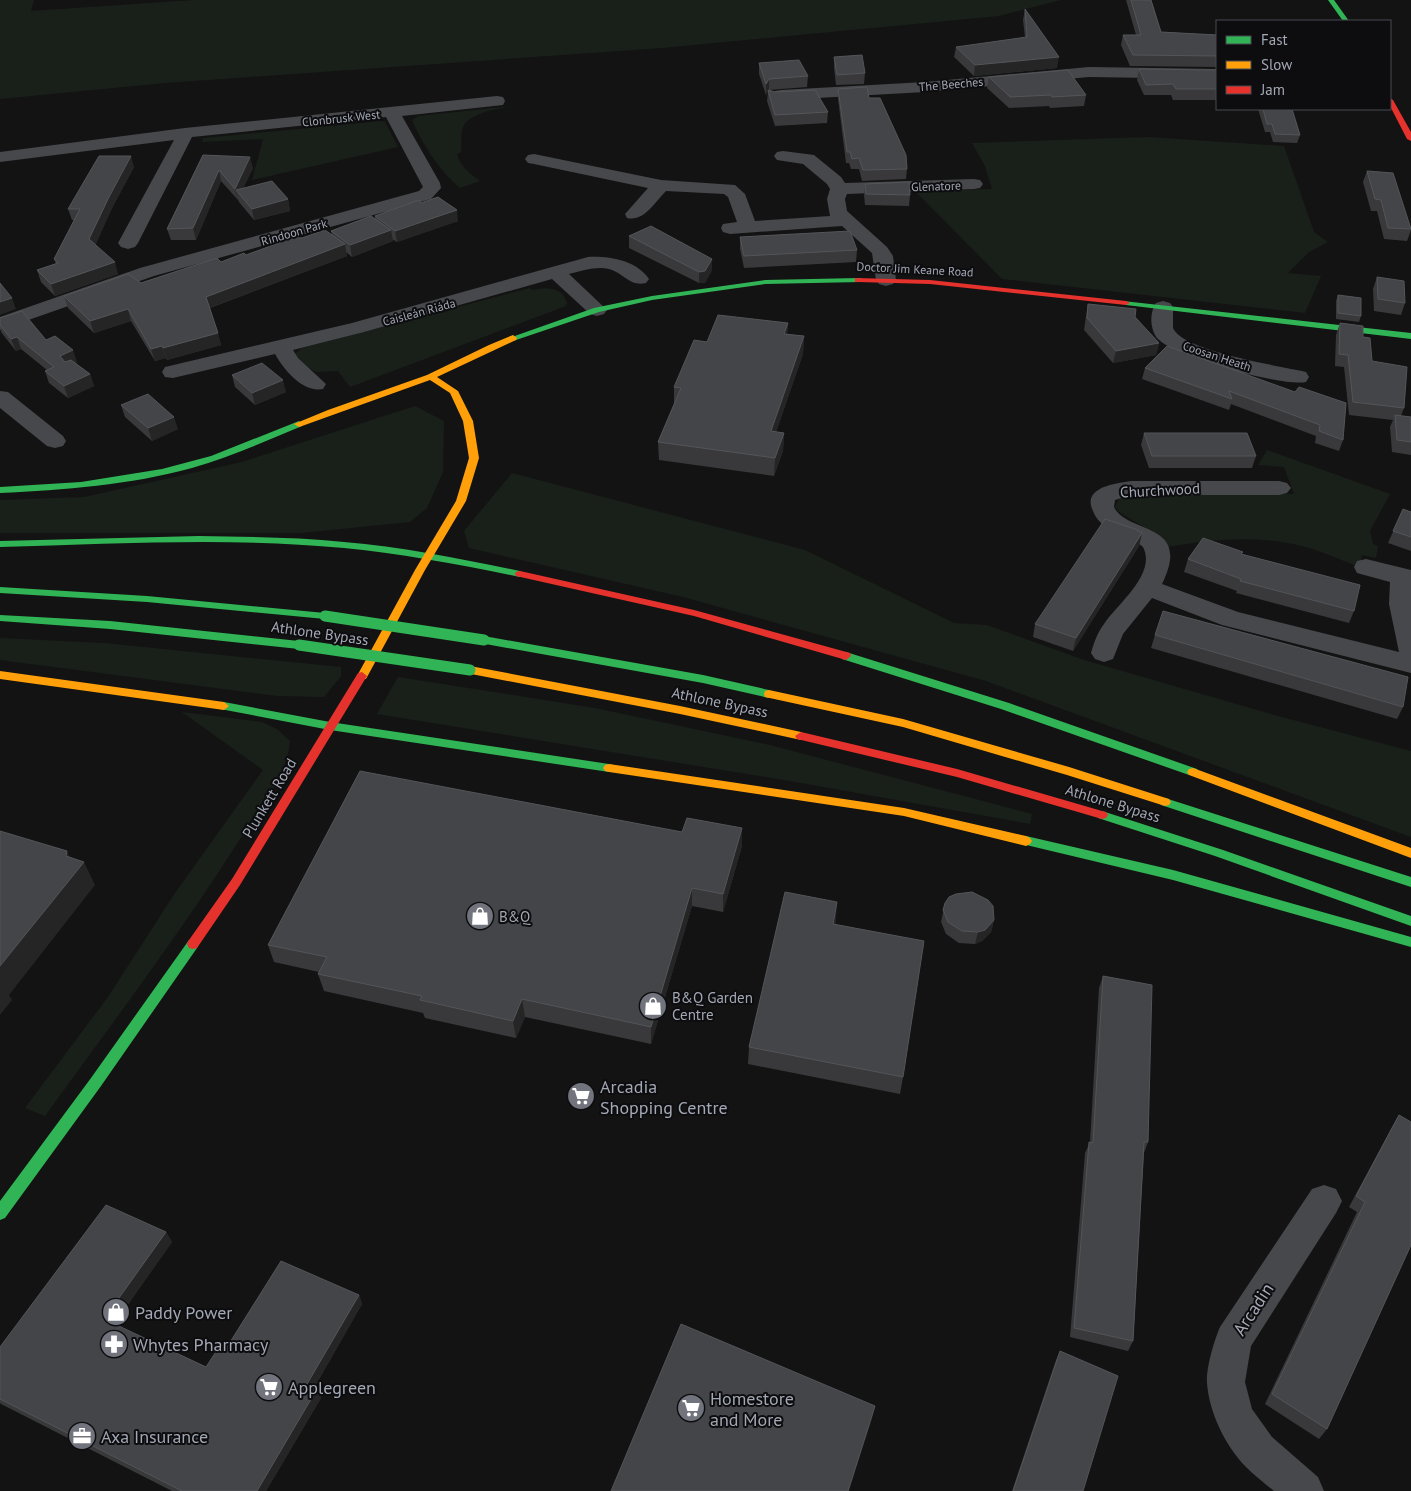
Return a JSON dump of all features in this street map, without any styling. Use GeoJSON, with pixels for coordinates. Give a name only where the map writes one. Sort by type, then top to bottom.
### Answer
{"type":"FeatureCollection","features":[{"type":"Feature","properties":{"kind":"main road"},"geometry":{"type":"LineString","coordinates":[[1331,0],[1345,20]]}},
{"type":"Feature","properties":{"kind":"main road"},"geometry":{"type":"LineString","coordinates":[[1391,102],[1411,139]]}},
{"type":"Feature","properties":{"kind":"main road","name":"Doctor Jim Keane Road"},"geometry":{"type":"LineString","coordinates":[[0,490],[100,484],[179,468],[214,458],[330,411],[431,377],[490,346],[597,310],[695,291],[764,282],[886,280],[990,287],[1411,336]]}},
{"type":"Feature","properties":{"kind":"main road","name":"Plunkett Road"},"geometry":{"type":"LineString","coordinates":[[0,1213],[96,1082],[236,882],[330,726],[351,695],[428,556],[461,501],[474,458],[468,421],[454,391],[431,377]]}},
{"type":"Feature","properties":{"kind":"main road"},"geometry":{"type":"LineString","coordinates":[[0,544],[144,541],[303,542],[428,556],[499,568],[684,609],[838,652],[1009,706],[1180,766],[1411,853]]}},
{"type":"Feature","properties":{"kind":"main road","name":"Athlone Bypass"},"geometry":{"type":"LineString","coordinates":[[0,590],[147,599],[325,616],[484,640],[703,680],[903,723],[1069,772],[1411,882]]}},
{"type":"Feature","properties":{"kind":"main road","name":"Athlone Bypass"},"geometry":{"type":"LineString","coordinates":[[0,618],[110,625],[299,645],[470,670],[666,706],[854,747],[1025,792],[1189,841],[1411,921]]}},
{"type":"Feature","properties":{"kind":"main road"},"geometry":{"type":"LineString","coordinates":[[0,675],[168,697],[275,714],[330,726],[904,812],[1173,875],[1411,942]]}},
{"type":"Feature","properties":{"kind":"street","name":"The Beeches"},"geometry":{"type":"LineString","coordinates":[[774,96],[925,87],[1089,72],[1216,74]]}},
{"type":"Feature","properties":{"kind":"street","name":"Clonbrusk West"},"geometry":{"type":"LineString","coordinates":[[0,157],[185,133],[497,101]]}},
{"type":"Feature","properties":{"kind":"street","name":"Rindoon Park"},"geometry":{"type":"LineString","coordinates":[[0,324],[147,272],[425,195],[432,188],[431,183],[391,112]]}},
{"type":"Feature","properties":{"kind":"street"},"geometry":{"type":"LineString","coordinates":[[128,243],[178,150],[185,133]]}},
{"type":"Feature","properties":{"kind":"street"},"geometry":{"type":"LineString","coordinates":[[783,156],[808,158],[835,181],[838,189],[836,199],[837,210],[882,254],[886,280]]}},
{"type":"Feature","properties":{"kind":"street"},"geometry":{"type":"LineString","coordinates":[[534,159],[660,185],[729,189],[736,194],[748,226]]}},
{"type":"Feature","properties":{"kind":"street","name":"Glenatore"},"geometry":{"type":"LineString","coordinates":[[838,189],[974,184]]}},
{"type":"Feature","properties":{"kind":"street"},"geometry":{"type":"LineString","coordinates":[[634,214],[660,185]]}},
{"type":"Feature","properties":{"kind":"street"},"geometry":{"type":"LineString","coordinates":[[729,228],[848,220]]}},
{"type":"Feature","properties":{"kind":"street","name":"Caisleán Riáda"},"geometry":{"type":"LineString","coordinates":[[173,372],[442,306],[588,263],[602,262],[624,267],[639,279]]}},
{"type":"Feature","properties":{"kind":"street"},"geometry":{"type":"LineString","coordinates":[[556,273],[597,310]]}},
{"type":"Feature","properties":{"kind":"street","name":"Coosan Heath"},"geometry":{"type":"LineString","coordinates":[[1163,307],[1162,324],[1166,335],[1171,339],[1191,349],[1238,364],[1298,377]]}},
{"type":"Feature","properties":{"kind":"street"},"geometry":{"type":"LineString","coordinates":[[281,347],[290,362],[315,384]]}},
{"type":"Feature","properties":{"kind":"street"},"geometry":{"type":"LineString","coordinates":[[0,397],[55,441]]}},
{"type":"Feature","properties":{"kind":"street","name":"Churchwood"},"geometry":{"type":"LineString","coordinates":[[1104,653],[1108,638],[1113,629],[1147,586],[1157,567],[1156,546],[1151,540],[1116,523],[1108,517],[1103,509],[1102,501],[1104,496],[1114,491],[1132,488],[1279,488]]}},
{"type":"Feature","properties":{"kind":"street"},"geometry":{"type":"LineString","coordinates":[[1366,567],[1407,578],[1401,585],[1401,595],[1411,650]]}},
{"type":"Feature","properties":{"kind":"street"},"geometry":{"type":"LineString","coordinates":[[1147,586],[1230,619],[1411,664]]}},
{"type":"Feature","properties":{"kind":"street","name":"Arcadin"},"geometry":{"type":"LineString","coordinates":[[1304,1491],[1258,1450],[1234,1418],[1226,1382],[1232,1340],[1324,1201]]}},
{"type":"Feature","properties":{"kind":"shaded area"},"geometry":{"type":"Polygon","coordinates":[[[0,0],[34,0],[31,11],[194,0],[1061,0],[999,16],[662,48],[165,83],[0,99],[0,0]]]}},
{"type":"Feature","properties":{"kind":"shaded area"},"geometry":{"type":"Polygon","coordinates":[[[513,106],[485,112],[466,122],[462,133],[461,152],[457,154],[463,166],[480,181],[460,188],[445,174],[432,157],[412,120],[418,116],[513,106]]]}},
{"type":"Feature","properties":{"kind":"shaded area"},"geometry":{"type":"Polygon","coordinates":[[[385,122],[398,147],[252,180],[263,139],[202,142],[203,138],[385,122]]]}},
{"type":"Feature","properties":{"kind":"shaded area"},"geometry":{"type":"Polygon","coordinates":[[[1148,137],[1284,146],[1314,232],[1328,242],[1309,252],[1288,273],[1321,276],[1305,313],[1002,279],[915,191],[992,189],[985,166],[972,143],[1148,137]]]}},
{"type":"Feature","properties":{"kind":"shaded area"},"geometry":{"type":"Polygon","coordinates":[[[530,288],[532,290],[548,288],[561,293],[565,297],[566,306],[350,387],[338,371],[316,372],[307,367],[295,354],[302,348],[530,288]]]}},
{"type":"Feature","properties":{"kind":"shaded area"},"geometry":{"type":"Polygon","coordinates":[[[415,406],[444,421],[443,472],[427,508],[410,522],[301,533],[0,533],[0,500],[84,497],[242,462],[415,406]]]}},
{"type":"Feature","properties":{"kind":"shaded area"},"geometry":{"type":"Polygon","coordinates":[[[1267,450],[1390,494],[1370,531],[1373,544],[1378,546],[1376,558],[1362,555],[1360,567],[1302,546],[1252,539],[1218,540],[1168,547],[1162,538],[1119,512],[1115,507],[1119,499],[1138,493],[1294,494],[1284,467],[1258,465],[1267,450]]]}},
{"type":"Feature","properties":{"kind":"shaded area"},"geometry":{"type":"Polygon","coordinates":[[[512,473],[805,550],[954,623],[987,625],[1084,660],[1278,716],[1411,751],[1411,837],[986,681],[683,597],[469,548],[464,531],[512,473]]]}},
{"type":"Feature","properties":{"kind":"shaded area"},"geometry":{"type":"Polygon","coordinates":[[[0,638],[104,643],[341,667],[341,676],[324,697],[277,696],[0,660],[0,638]]]}},
{"type":"Feature","properties":{"kind":"shaded area"},"geometry":{"type":"Polygon","coordinates":[[[398,677],[595,708],[770,745],[1032,814],[1030,824],[790,781],[377,714],[398,677]]]}},
{"type":"Feature","properties":{"kind":"shaded area"},"geometry":{"type":"Polygon","coordinates":[[[182,712],[262,722],[277,729],[290,741],[283,769],[269,796],[190,914],[45,1116],[25,1108],[108,997],[175,893],[263,770],[182,712]]]}},
{"type":"Feature","properties":{"kind":"building"},"geometry":{"type":"Polygon","coordinates":[[[1131,0],[1151,0],[1161,32],[1216,35],[1216,56],[1133,55],[1123,35],[1141,35],[1131,0]]]}},
{"type":"Feature","properties":{"kind":"building"},"geometry":{"type":"Polygon","coordinates":[[[1025,9],[1059,57],[975,65],[956,47],[1027,37],[1025,9]]]}},
{"type":"Feature","properties":{"kind":"building"},"geometry":{"type":"Polygon","coordinates":[[[862,55],[865,73],[837,75],[834,57],[862,55]]]}},
{"type":"Feature","properties":{"kind":"building"},"geometry":{"type":"Polygon","coordinates":[[[799,60],[808,76],[769,79],[766,84],[759,63],[799,60]]]}},
{"type":"Feature","properties":{"kind":"building"},"geometry":{"type":"Polygon","coordinates":[[[1139,69],[1216,70],[1216,89],[1176,89],[1173,84],[1146,85],[1139,69]]]}},
{"type":"Feature","properties":{"kind":"building"},"geometry":{"type":"Polygon","coordinates":[[[1068,70],[1086,95],[1010,97],[989,77],[1068,70]]]}},
{"type":"Feature","properties":{"kind":"building"},"geometry":{"type":"Polygon","coordinates":[[[867,87],[869,98],[880,98],[906,155],[907,169],[863,170],[859,158],[852,159],[850,152],[847,152],[838,89],[867,87]]]}},
{"type":"Feature","properties":{"kind":"building"},"geometry":{"type":"Polygon","coordinates":[[[768,90],[775,92],[815,90],[828,112],[775,115],[768,90]]]}},
{"type":"Feature","properties":{"kind":"building"},"geometry":{"type":"Polygon","coordinates":[[[1263,110],[1292,110],[1300,135],[1275,134],[1272,124],[1267,124],[1263,110]]]}},
{"type":"Feature","properties":{"kind":"building"},"geometry":{"type":"Polygon","coordinates":[[[203,155],[250,157],[235,189],[219,170],[193,228],[167,229],[203,155]]]}},
{"type":"Feature","properties":{"kind":"building"},"geometry":{"type":"Polygon","coordinates":[[[99,156],[131,156],[89,239],[115,262],[51,284],[37,270],[58,263],[54,259],[80,209],[68,209],[99,156]]]}},
{"type":"Feature","properties":{"kind":"building"},"geometry":{"type":"Polygon","coordinates":[[[1367,171],[1393,173],[1411,229],[1388,228],[1381,200],[1375,199],[1367,171]]]}},
{"type":"Feature","properties":{"kind":"building"},"geometry":{"type":"Polygon","coordinates":[[[272,181],[288,199],[252,209],[236,190],[272,181]]]}},
{"type":"Feature","properties":{"kind":"building"},"geometry":{"type":"Polygon","coordinates":[[[909,182],[910,195],[866,194],[865,184],[909,182]]]}},
{"type":"Feature","properties":{"kind":"building"},"geometry":{"type":"Polygon","coordinates":[[[438,197],[457,210],[395,231],[375,216],[419,200],[421,203],[438,197]]]}},
{"type":"Feature","properties":{"kind":"building"},"geometry":{"type":"Polygon","coordinates":[[[371,216],[391,230],[350,245],[331,231],[371,216]]]}},
{"type":"Feature","properties":{"kind":"building"},"geometry":{"type":"Polygon","coordinates":[[[651,226],[712,259],[705,271],[699,272],[629,236],[651,226]]]}},
{"type":"Feature","properties":{"kind":"building"},"geometry":{"type":"Polygon","coordinates":[[[325,230],[345,244],[206,297],[218,333],[163,348],[162,346],[151,349],[128,309],[90,321],[64,296],[128,274],[141,283],[217,258],[221,262],[295,237],[302,238],[325,230]]]}},
{"type":"Feature","properties":{"kind":"building"},"geometry":{"type":"Polygon","coordinates":[[[850,231],[857,250],[744,256],[740,237],[850,231]]]}},
{"type":"Feature","properties":{"kind":"building"},"geometry":{"type":"Polygon","coordinates":[[[1377,277],[1404,281],[1405,303],[1378,299],[1377,277]]]}},
{"type":"Feature","properties":{"kind":"building"},"geometry":{"type":"Polygon","coordinates":[[[0,283],[12,298],[0,302],[0,283]]]}},
{"type":"Feature","properties":{"kind":"building"},"geometry":{"type":"Polygon","coordinates":[[[1338,295],[1361,298],[1361,316],[1338,313],[1338,295]]]}},
{"type":"Feature","properties":{"kind":"building"},"geometry":{"type":"Polygon","coordinates":[[[1088,304],[1136,309],[1135,317],[1159,343],[1116,351],[1087,318],[1088,304]]]}},
{"type":"Feature","properties":{"kind":"building"},"geometry":{"type":"Polygon","coordinates":[[[22,311],[46,340],[55,336],[73,350],[60,356],[65,362],[71,360],[90,374],[64,386],[45,371],[54,367],[17,337],[11,339],[0,325],[0,318],[22,311]]]}},
{"type":"Feature","properties":{"kind":"building"},"geometry":{"type":"Polygon","coordinates":[[[718,315],[788,323],[784,334],[804,336],[771,431],[784,433],[775,458],[658,442],[681,388],[674,387],[694,340],[707,342],[718,315]]]}},
{"type":"Feature","properties":{"kind":"building"},"geometry":{"type":"Polygon","coordinates":[[[1340,323],[1363,326],[1363,337],[1370,338],[1372,361],[1407,367],[1404,408],[1353,402],[1348,355],[1339,354],[1340,323]]]}},
{"type":"Feature","properties":{"kind":"building"},"geometry":{"type":"Polygon","coordinates":[[[1167,346],[1295,392],[1299,387],[1346,403],[1343,440],[1319,431],[1320,425],[1229,391],[1232,399],[1145,368],[1167,346]]]}},
{"type":"Feature","properties":{"kind":"building"},"geometry":{"type":"Polygon","coordinates":[[[262,363],[283,380],[252,393],[232,375],[262,363]]]}},
{"type":"Feature","properties":{"kind":"building"},"geometry":{"type":"Polygon","coordinates":[[[148,394],[174,417],[148,428],[121,405],[148,394]]]}},
{"type":"Feature","properties":{"kind":"building"},"geometry":{"type":"Polygon","coordinates":[[[1395,415],[1411,417],[1411,442],[1397,440],[1395,415]]]}},
{"type":"Feature","properties":{"kind":"building"},"geometry":{"type":"Polygon","coordinates":[[[1144,433],[1247,433],[1256,456],[1152,456],[1144,433]]]}},
{"type":"Feature","properties":{"kind":"building"},"geometry":{"type":"Polygon","coordinates":[[[1403,509],[1411,512],[1411,537],[1393,531],[1403,509]]]}},
{"type":"Feature","properties":{"kind":"building"},"geometry":{"type":"Polygon","coordinates":[[[1105,519],[1142,533],[1076,638],[1035,624],[1105,519]]]}},
{"type":"Feature","properties":{"kind":"building"},"geometry":{"type":"Polygon","coordinates":[[[1203,538],[1243,552],[1241,554],[1360,585],[1354,611],[1240,581],[1241,579],[1188,559],[1203,538]]]}},
{"type":"Feature","properties":{"kind":"building"},"geometry":{"type":"Polygon","coordinates":[[[1163,611],[1408,677],[1403,707],[1155,635],[1163,611]]]}},
{"type":"Feature","properties":{"kind":"building","name":"B&Q"},"geometry":{"type":"Polygon","coordinates":[[[360,771],[682,832],[687,818],[742,828],[723,894],[692,888],[651,1027],[522,999],[513,1021],[420,1000],[422,996],[318,974],[327,957],[268,945],[360,771]]]}},
{"type":"Feature","properties":{"kind":"building"},"geometry":{"type":"Polygon","coordinates":[[[0,831],[67,851],[66,856],[84,862],[0,966],[0,831]]]}},
{"type":"Feature","properties":{"kind":"building"},"geometry":{"type":"Polygon","coordinates":[[[785,892],[837,902],[833,924],[924,941],[903,1077],[749,1047],[785,892]]]}},
{"type":"Feature","properties":{"kind":"building"},"geometry":{"type":"Polygon","coordinates":[[[972,892],[988,900],[993,906],[994,920],[985,930],[978,932],[962,931],[948,922],[943,910],[949,897],[972,892]]]}},
{"type":"Feature","properties":{"kind":"building"},"geometry":{"type":"Polygon","coordinates":[[[1103,976],[1152,985],[1148,1142],[1144,1142],[1133,1341],[1074,1328],[1089,1142],[1093,1143],[1103,976]]]}},
{"type":"Feature","properties":{"kind":"building"},"geometry":{"type":"Polygon","coordinates":[[[1399,1115],[1411,1122],[1411,1245],[1327,1429],[1272,1394],[1365,1202],[1356,1196],[1399,1115]]]}},
{"type":"Feature","properties":{"kind":"building"},"geometry":{"type":"Polygon","coordinates":[[[106,1205],[166,1232],[104,1319],[206,1367],[221,1344],[227,1347],[281,1261],[359,1295],[307,1384],[317,1389],[257,1491],[182,1491],[0,1399],[0,1347],[106,1205]]]}},
{"type":"Feature","properties":{"kind":"building"},"geometry":{"type":"Polygon","coordinates":[[[681,1324],[875,1406],[848,1491],[611,1491],[681,1324]]]}},
{"type":"Feature","properties":{"kind":"building"},"geometry":{"type":"Polygon","coordinates":[[[1060,1351],[1118,1376],[1083,1491],[1013,1491],[1060,1351]]]}},
{"type":"Feature","properties":{"kind":"traffic: fast"},"geometry":{"type":"LineString","coordinates":[[1331,0],[1345,20]]}},
{"type":"Feature","properties":{"kind":"traffic: fast"},"geometry":{"type":"LineString","coordinates":[[513,338],[597,310],[652,298],[765,282],[858,280]]}},
{"type":"Feature","properties":{"kind":"traffic: fast"},"geometry":{"type":"LineString","coordinates":[[1126,303],[1411,336]]}},
{"type":"Feature","properties":{"kind":"traffic: fast"},"geometry":{"type":"LineString","coordinates":[[0,490],[81,485],[162,472],[214,458],[299,424]]}},
{"type":"Feature","properties":{"kind":"traffic: fast"},"geometry":{"type":"LineString","coordinates":[[0,544],[199,539],[318,543],[420,555],[520,574]]}},
{"type":"Feature","properties":{"kind":"traffic: fast"},"geometry":{"type":"LineString","coordinates":[[0,590],[147,599],[325,616]]}},
{"type":"Feature","properties":{"kind":"traffic: fast"},"geometry":{"type":"LineString","coordinates":[[325,616],[484,640]]}},
{"type":"Feature","properties":{"kind":"traffic: fast"},"geometry":{"type":"LineString","coordinates":[[0,618],[110,625],[299,645]]}},
{"type":"Feature","properties":{"kind":"traffic: fast"},"geometry":{"type":"LineString","coordinates":[[484,640],[703,679],[769,694]]}},
{"type":"Feature","properties":{"kind":"traffic: fast"},"geometry":{"type":"LineString","coordinates":[[299,645],[470,670]]}},
{"type":"Feature","properties":{"kind":"traffic: fast"},"geometry":{"type":"LineString","coordinates":[[846,656],[1005,706],[1193,772]]}},
{"type":"Feature","properties":{"kind":"traffic: fast"},"geometry":{"type":"LineString","coordinates":[[224,706],[330,726],[609,768]]}},
{"type":"Feature","properties":{"kind":"traffic: fast"},"geometry":{"type":"LineString","coordinates":[[1165,802],[1411,882]]}},
{"type":"Feature","properties":{"kind":"traffic: fast"},"geometry":{"type":"LineString","coordinates":[[1102,815],[1219,853],[1411,921]]}},
{"type":"Feature","properties":{"kind":"traffic: fast"},"geometry":{"type":"LineString","coordinates":[[1026,841],[1173,875],[1411,942]]}},
{"type":"Feature","properties":{"kind":"traffic: fast"},"geometry":{"type":"LineString","coordinates":[[0,1213],[96,1082],[193,944]]}},
{"type":"Feature","properties":{"kind":"traffic: slow"},"geometry":{"type":"LineString","coordinates":[[299,424],[430,377],[513,338]]}},
{"type":"Feature","properties":{"kind":"traffic: slow"},"geometry":{"type":"LineString","coordinates":[[362,676],[420,570],[461,501],[474,458],[468,421],[454,391],[431,377]]}},
{"type":"Feature","properties":{"kind":"traffic: slow"},"geometry":{"type":"LineString","coordinates":[[470,670],[680,710],[801,736]]}},
{"type":"Feature","properties":{"kind":"traffic: slow"},"geometry":{"type":"LineString","coordinates":[[0,675],[224,706]]}},
{"type":"Feature","properties":{"kind":"traffic: slow"},"geometry":{"type":"LineString","coordinates":[[769,694],[903,723],[1069,771],[1165,802]]}},
{"type":"Feature","properties":{"kind":"traffic: slow"},"geometry":{"type":"LineString","coordinates":[[609,768],[904,812],[1026,841]]}},
{"type":"Feature","properties":{"kind":"traffic: slow"},"geometry":{"type":"LineString","coordinates":[[1193,772],[1411,853]]}},
{"type":"Feature","properties":{"kind":"traffic: jam"},"geometry":{"type":"LineString","coordinates":[[1391,102],[1411,139]]}},
{"type":"Feature","properties":{"kind":"traffic: jam"},"geometry":{"type":"LineString","coordinates":[[858,280],[930,282],[1126,303]]}},
{"type":"Feature","properties":{"kind":"traffic: jam"},"geometry":{"type":"LineString","coordinates":[[520,574],[694,613],[846,656]]}},
{"type":"Feature","properties":{"kind":"traffic: jam"},"geometry":{"type":"LineString","coordinates":[[193,944],[236,882],[362,676]]}},
{"type":"Feature","properties":{"kind":"traffic: jam"},"geometry":{"type":"LineString","coordinates":[[801,736],[957,773],[1102,815]]}},
{"type":"Feature","properties":{"kind":"place","name":"B&Q"},"geometry":{"type":"Point","coordinates":[480,916]}},
{"type":"Feature","properties":{"kind":"place","name":"B&Q Garden Centre"},"geometry":{"type":"Point","coordinates":[653,1006]}},
{"type":"Feature","properties":{"kind":"place","name":"Arcadia Shopping Centre"},"geometry":{"type":"Point","coordinates":[581,1096]}},
{"type":"Feature","properties":{"kind":"place","name":"Paddy Power"},"geometry":{"type":"Point","coordinates":[116,1312]}},
{"type":"Feature","properties":{"kind":"place","name":"Whytes Pharmacy"},"geometry":{"type":"Point","coordinates":[114,1344]}},
{"type":"Feature","properties":{"kind":"place","name":"Applegreen"},"geometry":{"type":"Point","coordinates":[269,1387]}},
{"type":"Feature","properties":{"kind":"place","name":"Homestore and More"},"geometry":{"type":"Point","coordinates":[691,1408]}},
{"type":"Feature","properties":{"kind":"place","name":"Axa Insurance"},"geometry":{"type":"Point","coordinates":[82,1436]}}]}
